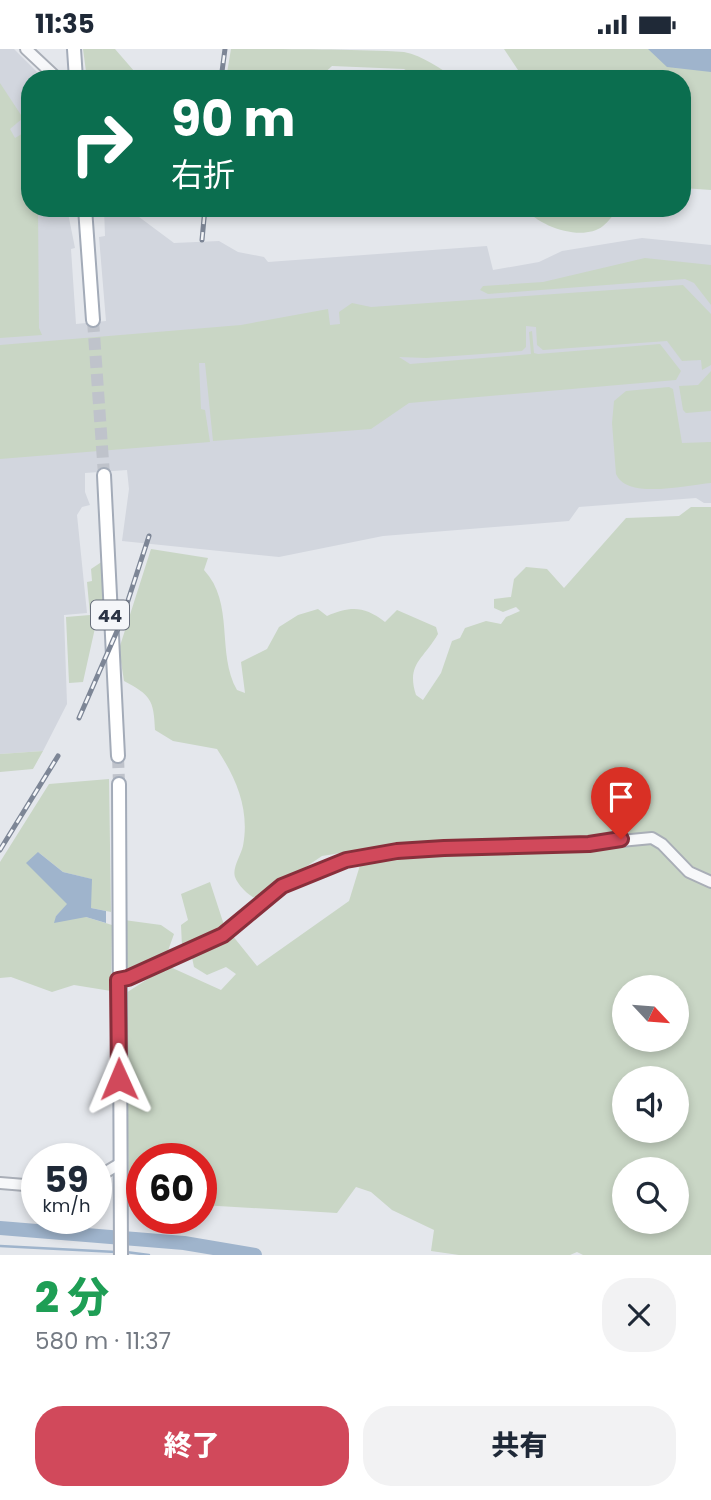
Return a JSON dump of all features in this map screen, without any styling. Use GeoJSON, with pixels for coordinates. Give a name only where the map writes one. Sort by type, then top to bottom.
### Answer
{"type":"FeatureCollection","features":[{"type":"Feature","properties":{"kind":"main road"},"geometry":{"type":"LineString","coordinates":[[74,49],[75,70]]}},
{"type":"Feature","properties":{"kind":"main road"},"geometry":{"type":"LineString","coordinates":[[86,217],[93,320]]}},
{"type":"Feature","properties":{"kind":"main road","name":"44"},"geometry":{"type":"LineString","coordinates":[[104,475],[118,755]]}},
{"type":"Feature","properties":{"kind":"main road"},"geometry":{"type":"LineString","coordinates":[[120,784],[118,980],[121,1255]]}},
{"type":"Feature","properties":{"kind":"street"},"geometry":{"type":"LineString","coordinates":[[26,49],[48,70]]}},
{"type":"Feature","properties":{"kind":"street"},"geometry":{"type":"LineString","coordinates":[[118,980],[128,978],[223,935],[282,886],[318,869],[397,851],[589,844],[652,838],[662,844],[689,872],[711,882]]}},
{"type":"Feature","properties":{"kind":"street"},"geometry":{"type":"LineString","coordinates":[[112,1168],[121,1163]]}},
{"type":"Feature","properties":{"kind":"street"},"geometry":{"type":"LineString","coordinates":[[0,1183],[21,1185]]}},
{"type":"Feature","properties":{"kind":"shaded area"},"geometry":{"type":"Polygon","coordinates":[[[0,49],[14,49],[35,70],[21,70],[21,217],[69,217],[75,248],[71,249],[76,324],[106,321],[99,237],[105,236],[104,217],[139,217],[174,243],[219,241],[238,252],[264,257],[268,262],[487,246],[493,270],[539,262],[562,251],[642,238],[711,245],[711,503],[704,503],[696,498],[579,507],[569,521],[383,536],[279,557],[122,541],[129,489],[127,470],[85,473],[85,492],[90,505],[82,507],[77,515],[87,613],[64,615],[67,704],[43,751],[0,754],[0,49]]]}},
{"type":"Feature","properties":{"kind":"green space"},"geometry":{"type":"Polygon","coordinates":[[[83,49],[115,49],[133,70],[86,70],[83,49]]]}},
{"type":"Feature","properties":{"kind":"green space"},"geometry":{"type":"Polygon","coordinates":[[[231,49],[404,52],[425,59],[442,70],[332,66],[328,70],[228,70],[231,49]]]}},
{"type":"Feature","properties":{"kind":"green space"},"geometry":{"type":"Polygon","coordinates":[[[504,49],[711,49],[711,190],[691,189],[691,70],[518,70],[504,49]]]}},
{"type":"Feature","properties":{"kind":"green space"},"geometry":{"type":"Polygon","coordinates":[[[0,83],[21,115],[21,120],[10,129],[15,138],[21,134],[21,217],[38,217],[39,328],[42,335],[0,338],[0,83]]]}},
{"type":"Feature","properties":{"kind":"green space"},"geometry":{"type":"Polygon","coordinates":[[[535,217],[611,217],[603,226],[584,233],[562,230],[535,217]]]}},
{"type":"Feature","properties":{"kind":"green space"},"geometry":{"type":"Polygon","coordinates":[[[645,258],[711,265],[711,305],[694,283],[685,279],[488,294],[480,290],[483,286],[543,282],[645,258]]]}},
{"type":"Feature","properties":{"kind":"green space"},"geometry":{"type":"Polygon","coordinates":[[[683,285],[711,314],[711,365],[702,370],[701,360],[682,361],[667,341],[543,350],[537,345],[536,327],[526,326],[526,347],[522,351],[426,358],[399,357],[410,364],[531,354],[529,332],[532,331],[534,353],[538,354],[660,344],[681,371],[676,380],[409,403],[371,429],[213,441],[205,363],[199,363],[201,409],[205,410],[210,442],[0,459],[0,345],[241,325],[328,309],[330,325],[340,324],[339,312],[352,303],[371,307],[683,285]]]}},
{"type":"Feature","properties":{"kind":"green space"},"geometry":{"type":"Polygon","coordinates":[[[711,371],[711,411],[686,413],[683,410],[679,386],[698,385],[711,371]]]}},
{"type":"Feature","properties":{"kind":"green space"},"geometry":{"type":"Polygon","coordinates":[[[669,387],[673,389],[682,443],[711,442],[711,483],[658,489],[632,487],[622,482],[616,474],[612,423],[614,401],[626,391],[669,387]]]}},
{"type":"Feature","properties":{"kind":"green space"},"geometry":{"type":"Polygon","coordinates":[[[691,507],[711,507],[711,1255],[583,1255],[577,1252],[570,1255],[459,1255],[431,1251],[434,1230],[392,1210],[371,1192],[356,1187],[337,1213],[217,1206],[217,1143],[128,1143],[126,993],[168,966],[221,990],[236,974],[226,967],[207,975],[194,967],[190,948],[182,946],[181,925],[188,920],[181,894],[210,882],[224,925],[257,966],[349,901],[365,849],[322,856],[258,899],[239,884],[235,870],[243,846],[245,819],[240,795],[224,760],[217,749],[173,741],[155,730],[149,699],[124,681],[119,649],[151,549],[208,558],[204,570],[219,597],[227,660],[237,690],[245,693],[241,662],[267,649],[279,627],[298,615],[318,609],[327,616],[343,610],[357,609],[385,622],[397,610],[436,627],[438,634],[418,663],[413,676],[416,695],[423,700],[441,673],[452,641],[460,638],[465,628],[486,621],[501,624],[506,617],[520,611],[516,607],[503,612],[494,608],[494,599],[511,597],[514,579],[526,567],[547,569],[564,588],[626,518],[679,516],[691,507]]]}},
{"type":"Feature","properties":{"kind":"green space"},"geometry":{"type":"Polygon","coordinates":[[[103,561],[105,628],[95,628],[83,682],[69,683],[66,617],[90,615],[87,582],[92,581],[91,569],[103,561]]]}},
{"type":"Feature","properties":{"kind":"green space"},"geometry":{"type":"Polygon","coordinates":[[[43,751],[33,769],[0,772],[0,754],[43,751]]]}},
{"type":"Feature","properties":{"kind":"green space"},"geometry":{"type":"Polygon","coordinates":[[[109,779],[111,912],[91,908],[91,879],[63,872],[38,852],[68,904],[56,916],[86,917],[112,925],[111,991],[74,985],[52,992],[11,977],[0,978],[0,862],[49,784],[109,779]]]}},
{"type":"Feature","properties":{"kind":"green space"},"geometry":{"type":"Polygon","coordinates":[[[124,920],[161,925],[174,934],[165,959],[126,974],[124,920]]]}},
{"type":"Feature","properties":{"kind":"water"},"geometry":{"type":"Polygon","coordinates":[[[648,49],[711,49],[711,72],[667,67],[648,49]]]}},
{"type":"Feature","properties":{"kind":"water"},"geometry":{"type":"Polygon","coordinates":[[[38,852],[63,872],[92,879],[91,908],[106,911],[106,923],[86,917],[54,923],[56,916],[67,904],[26,863],[38,852]]]}},
{"type":"Feature","properties":{"kind":"waterway"},"geometry":{"type":"LineString","coordinates":[[0,1228],[184,1243],[255,1255]]}},
{"type":"Feature","properties":{"kind":"waterway"},"geometry":{"type":"LineString","coordinates":[[0,1246],[116,1252]]}},
{"type":"Feature","properties":{"kind":"waterway"},"geometry":{"type":"LineString","coordinates":[[126,1252],[149,1255]]}},
{"type":"Feature","properties":{"kind":"tunnel"},"geometry":{"type":"LineString","coordinates":[[93,320],[104,475]]}},
{"type":"Feature","properties":{"kind":"tunnel"},"geometry":{"type":"LineString","coordinates":[[118,756],[119,784]]}},
{"type":"Feature","properties":{"kind":"railway"},"geometry":{"type":"LineString","coordinates":[[222,70],[225,49]]}},
{"type":"Feature","properties":{"kind":"railway"},"geometry":{"type":"LineString","coordinates":[[202,240],[204,217]]}},
{"type":"Feature","properties":{"kind":"railway"},"geometry":{"type":"LineString","coordinates":[[79,718],[121,622],[149,536]]}},
{"type":"Feature","properties":{"kind":"railway"},"geometry":{"type":"LineString","coordinates":[[0,850],[58,756]]}},
{"type":"Feature","properties":{"kind":"route"},"geometry":{"type":"LineString","coordinates":[[119,1079],[118,980],[128,978],[223,935],[282,886],[318,869],[346,860],[397,851],[467,846],[589,844],[621,839]]}}]}
